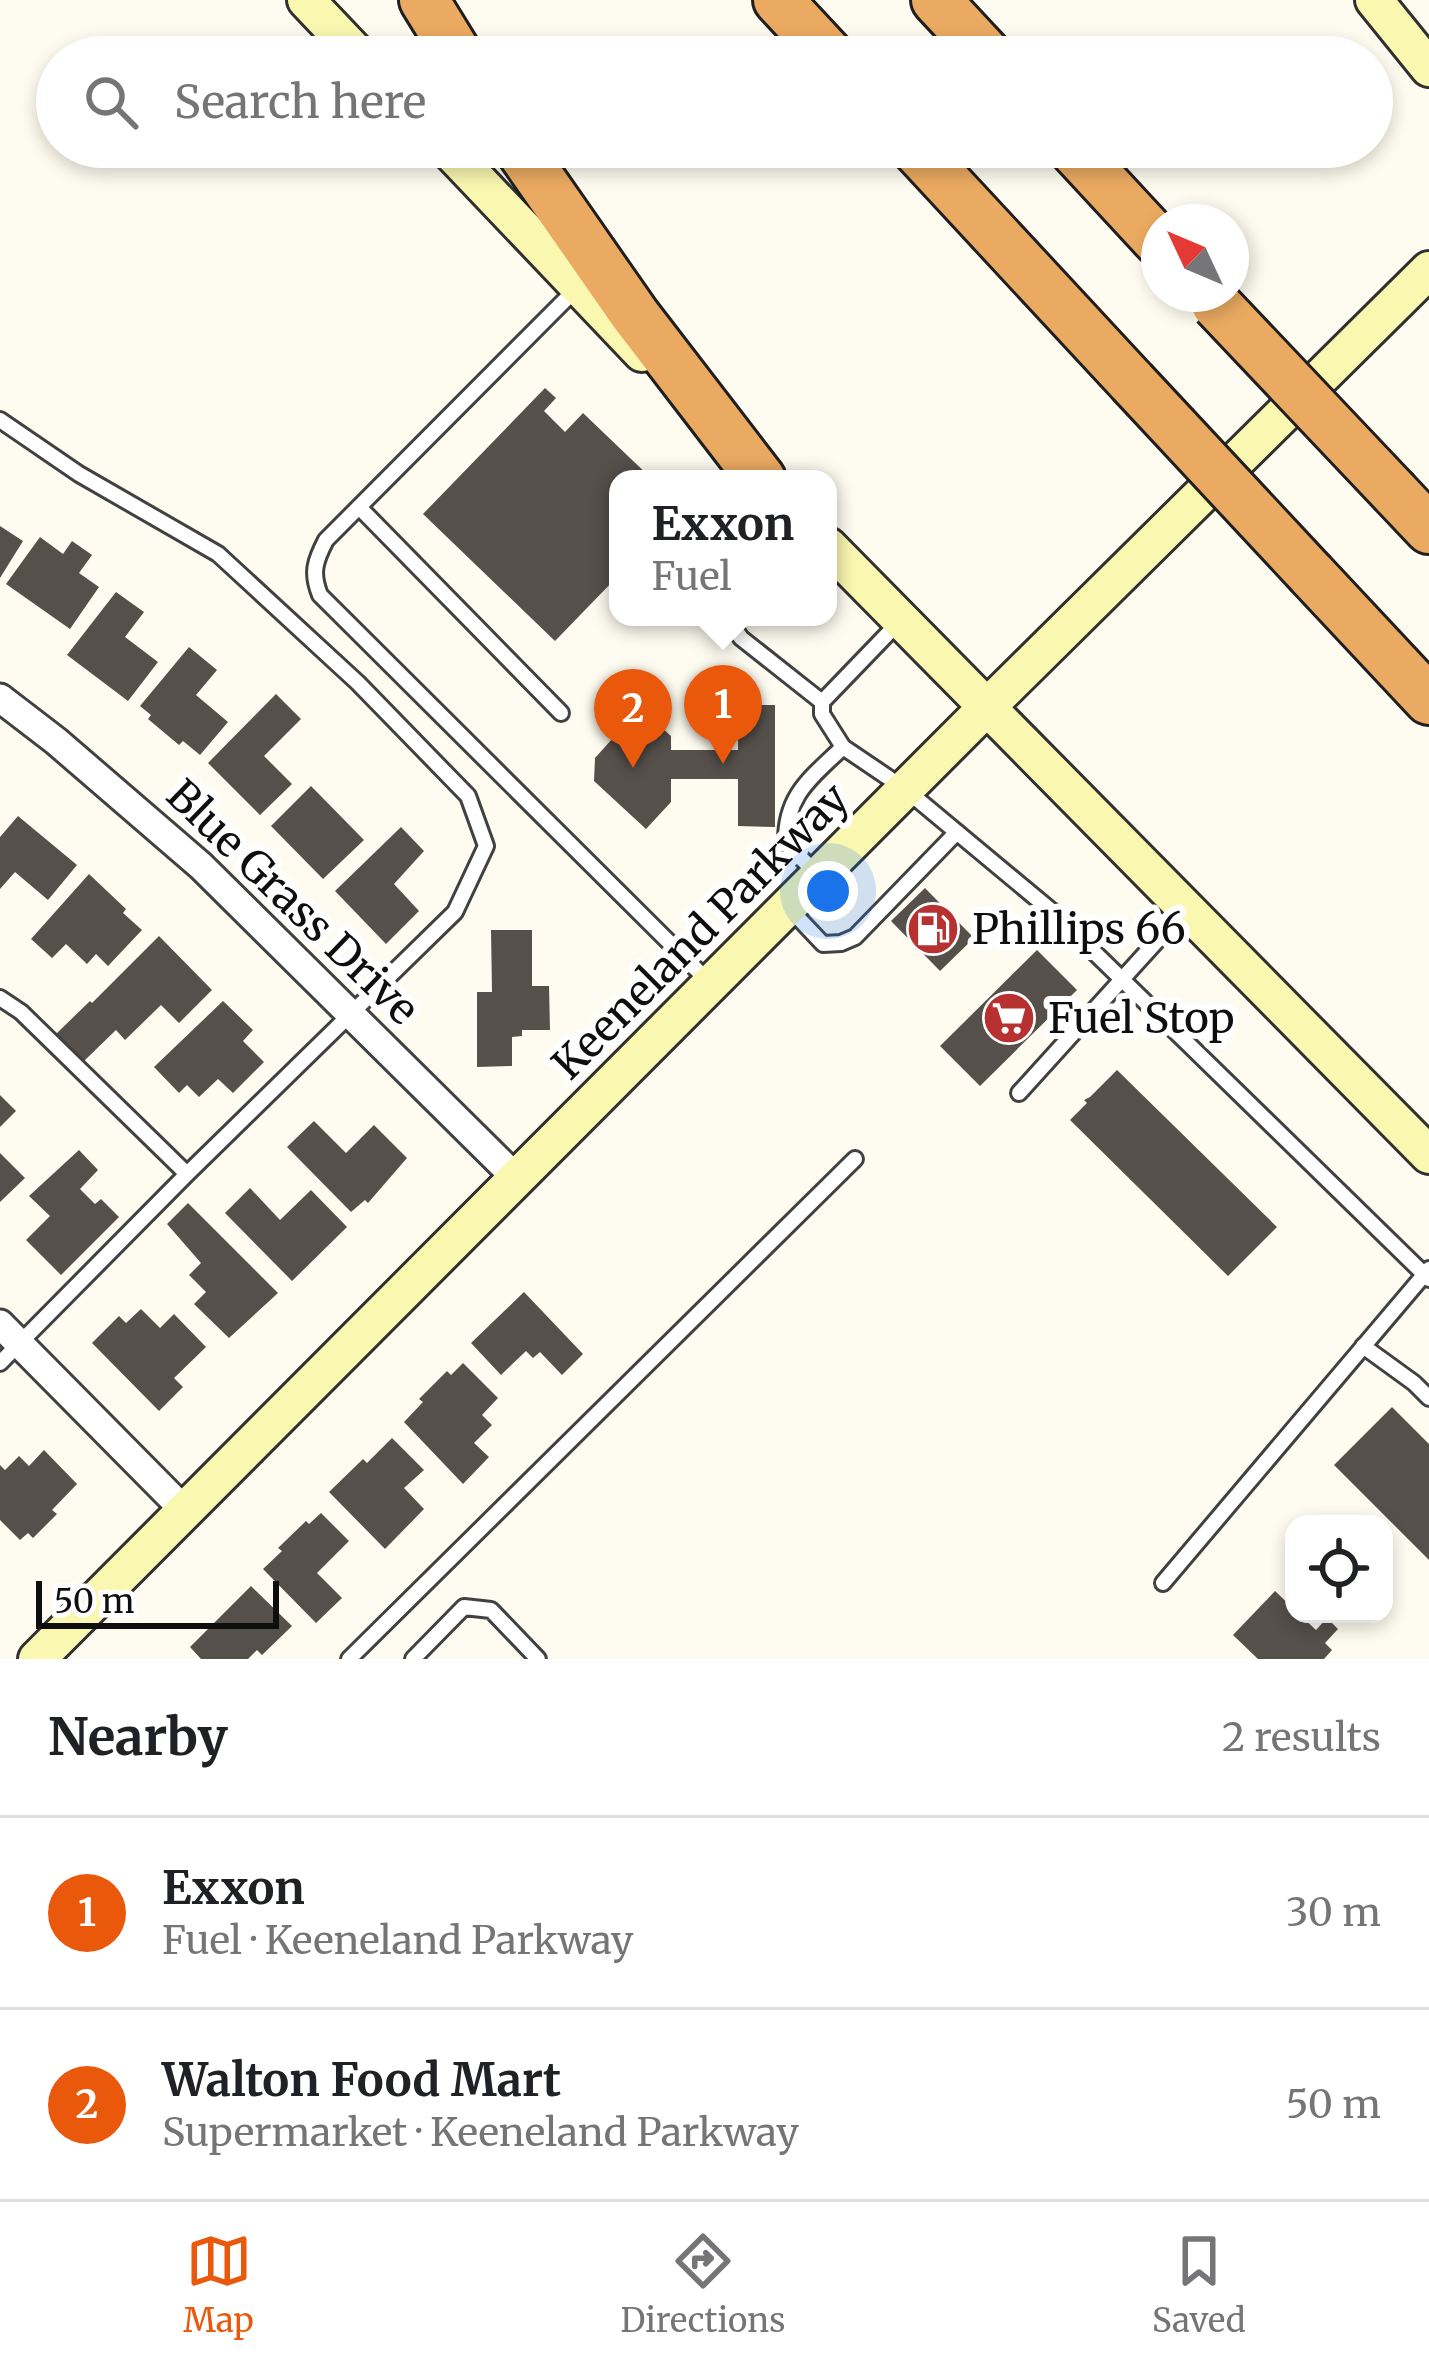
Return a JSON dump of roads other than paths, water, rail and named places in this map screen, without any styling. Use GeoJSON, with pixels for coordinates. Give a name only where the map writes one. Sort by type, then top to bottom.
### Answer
{"type":"FeatureCollection","features":[{"type":"Feature","properties":{"kind":"highway"},"geometry":{"type":"LineString","coordinates":[[424,0],[446,36]]}},
{"type":"Feature","properties":{"kind":"highway"},"geometry":{"type":"LineString","coordinates":[[778,0],[811,36]]}},
{"type":"Feature","properties":{"kind":"highway"},"geometry":{"type":"LineString","coordinates":[[936,0],[969,36]]}},
{"type":"Feature","properties":{"kind":"highway"},"geometry":{"type":"LineString","coordinates":[[533,168],[635,315],[754,470]]}},
{"type":"Feature","properties":{"kind":"highway"},"geometry":{"type":"LineString","coordinates":[[933,168],[1429,700]]}},
{"type":"Feature","properties":{"kind":"highway"},"geometry":{"type":"LineString","coordinates":[[1091,168],[1141,222]]}},
{"type":"Feature","properties":{"kind":"highway"},"geometry":{"type":"LineString","coordinates":[[1223,312],[1429,529]]}},
{"type":"Feature","properties":{"kind":"street"},"geometry":{"type":"LineString","coordinates":[[306,0],[341,36]]}},
{"type":"Feature","properties":{"kind":"street"},"geometry":{"type":"LineString","coordinates":[[1374,0],[1429,68]]}},
{"type":"Feature","properties":{"kind":"street"},"geometry":{"type":"LineString","coordinates":[[466,168],[752,470]]}},
{"type":"Feature","properties":{"kind":"street","name":"Keeneland Parkway"},"geometry":{"type":"LineString","coordinates":[[37,1659],[1429,270]]}},
{"type":"Feature","properties":{"kind":"street"},"geometry":{"type":"LineString","coordinates":[[837,555],[1429,1155]]}},
{"type":"Feature","properties":{"kind":"street","name":"Blue Grass Drive"},"geometry":{"type":"LineString","coordinates":[[0,698],[201,866],[517,1178]]}},
{"type":"Feature","properties":{"kind":"street"},"geometry":{"type":"LineString","coordinates":[[10,1334],[185,1510]]}},
{"type":"Feature","properties":{"kind":"lane"},"geometry":{"type":"LineString","coordinates":[[578,286],[326,539],[315,560],[313,577],[320,595],[711,984]]}},
{"type":"Feature","properties":{"kind":"lane"},"geometry":{"type":"LineString","coordinates":[[0,420],[79,474],[218,554],[358,683],[468,796],[486,846],[455,911],[187,1174],[10,1334],[0,1363]]}},
{"type":"Feature","properties":{"kind":"lane"},"geometry":{"type":"LineString","coordinates":[[359,506],[561,713]]}},
{"type":"Feature","properties":{"kind":"lane"},"geometry":{"type":"LineString","coordinates":[[901,619],[823,702],[822,714],[843,747],[905,789],[1054,913],[1427,1274],[1162,1583]]}},
{"type":"Feature","properties":{"kind":"lane"},"geometry":{"type":"LineString","coordinates":[[733,626],[741,638],[823,702]]}},
{"type":"Feature","properties":{"kind":"lane"},"geometry":{"type":"LineString","coordinates":[[818,876],[786,843],[788,810],[799,790],[843,747]]}},
{"type":"Feature","properties":{"kind":"lane"},"geometry":{"type":"LineString","coordinates":[[788,907],[823,944],[855,937],[957,832]]}},
{"type":"Feature","properties":{"kind":"lane"},"geometry":{"type":"LineString","coordinates":[[1019,1093],[1187,908]]}},
{"type":"Feature","properties":{"kind":"lane"},"geometry":{"type":"LineString","coordinates":[[0,998],[21,1012],[187,1174]]}},
{"type":"Feature","properties":{"kind":"lane"},"geometry":{"type":"LineString","coordinates":[[349,1659],[855,1159]]}},
{"type":"Feature","properties":{"kind":"lane"},"geometry":{"type":"LineString","coordinates":[[1363,1346],[1429,1398]]}},
{"type":"Feature","properties":{"kind":"lane"},"geometry":{"type":"LineString","coordinates":[[413,1659],[464,1607],[491,1610],[538,1659]]}},
{"type":"Feature","properties":{"kind":"place","name":"Exxon"},"geometry":{"type":"Point","coordinates":[723,764]}},
{"type":"Feature","properties":{"kind":"place","name":"Walton Food Mart"},"geometry":{"type":"Point","coordinates":[633,768]}},
{"type":"Feature","properties":{"kind":"place","name":"Phillips 66"},"geometry":{"type":"Point","coordinates":[933,929]}},
{"type":"Feature","properties":{"kind":"place","name":"Fuel Stop"},"geometry":{"type":"Point","coordinates":[1009,1018]}}]}
